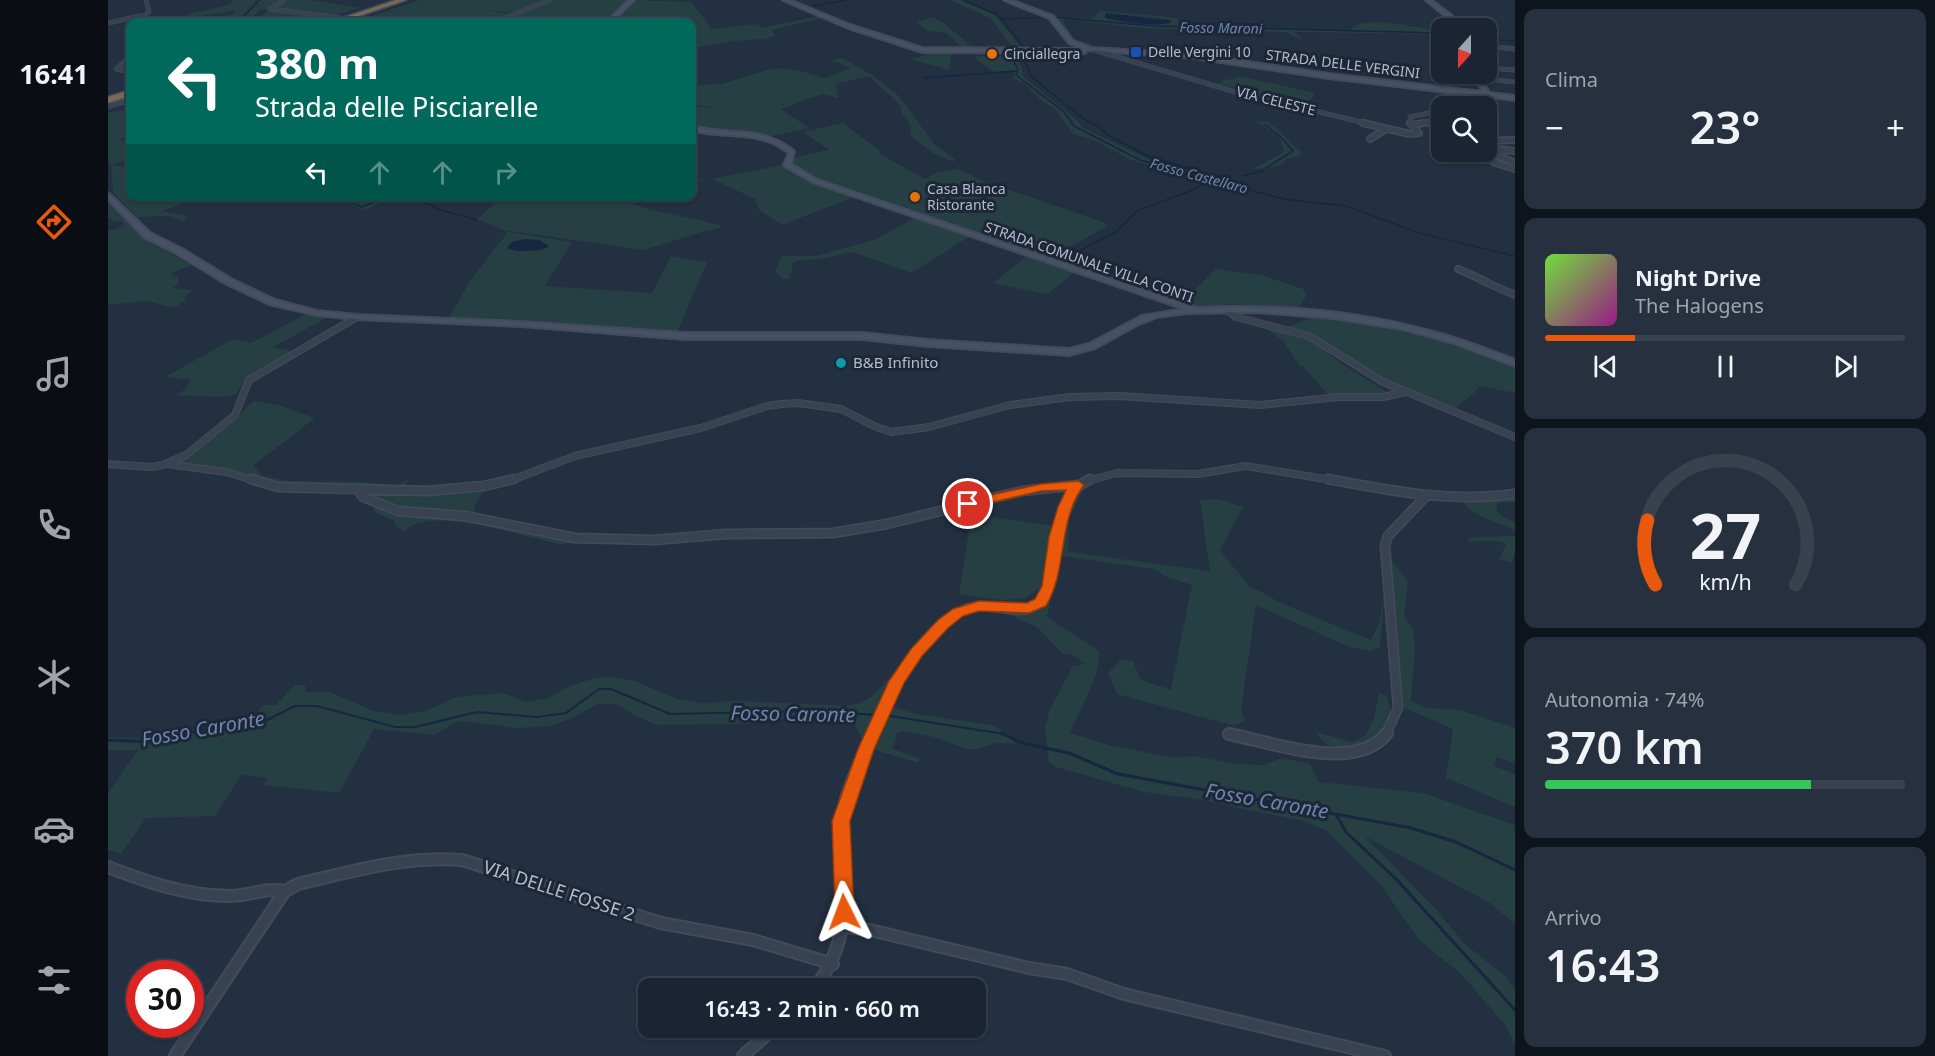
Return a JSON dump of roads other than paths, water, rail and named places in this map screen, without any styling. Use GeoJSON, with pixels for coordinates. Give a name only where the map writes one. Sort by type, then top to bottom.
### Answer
{"type":"FeatureCollection","features":[{"type":"Feature","properties":{"kind":"highway"},"geometry":{"type":"LineString","coordinates":[[345,18],[404,0]]}},
{"type":"Feature","properties":{"kind":"highway"},"geometry":{"type":"LineString","coordinates":[[345,18],[412,0]]}},
{"type":"Feature","properties":{"kind":"highway"},"geometry":{"type":"LineString","coordinates":[[108,98],[126,92]]}},
{"type":"Feature","properties":{"kind":"main road"},"geometry":{"type":"LineString","coordinates":[[613,18],[632,0]]}},
{"type":"Feature","properties":{"kind":"main road"},"geometry":{"type":"LineString","coordinates":[[785,0],[848,26],[922,50],[1094,50]]}},
{"type":"Feature","properties":{"kind":"main road","name":"STRADA DELLE VERGINI"},"geometry":{"type":"LineString","coordinates":[[1006,0],[1050,17],[1071,42],[1094,50],[1194,56],[1515,98]]}},
{"type":"Feature","properties":{"kind":"main road"},"geometry":{"type":"LineString","coordinates":[[1428,0],[1450,18]]}},
{"type":"Feature","properties":{"kind":"main road"},"geometry":{"type":"LineString","coordinates":[[1481,84],[1487,95]]}},
{"type":"Feature","properties":{"kind":"main road","name":"STRADA COMUNALE VILLA CONTI"},"geometry":{"type":"LineString","coordinates":[[696,130],[708,134],[740,133],[772,137],[792,153],[787,165],[815,181],[1196,311]]}},
{"type":"Feature","properties":{"kind":"main road"},"geometry":{"type":"LineString","coordinates":[[108,195],[147,235],[247,291],[295,308],[357,317],[521,324],[685,336],[862,336],[928,343],[1070,352],[1089,349],[1127,325],[1143,318],[1196,311],[1227,310],[1318,315],[1387,324],[1433,334],[1515,363]]}},
{"type":"Feature","properties":{"kind":"street"},"geometry":{"type":"LineString","coordinates":[[131,18],[149,11],[146,0]]}},
{"type":"Feature","properties":{"kind":"street"},"geometry":{"type":"LineString","coordinates":[[284,0],[270,9],[326,18]]}},
{"type":"Feature","properties":{"kind":"street"},"geometry":{"type":"LineString","coordinates":[[507,18],[549,0]]}},
{"type":"Feature","properties":{"kind":"street"},"geometry":{"type":"LineString","coordinates":[[108,23],[126,19]]}},
{"type":"Feature","properties":{"kind":"street"},"geometry":{"type":"LineString","coordinates":[[1497,47],[1515,49]]}},
{"type":"Feature","properties":{"kind":"street","name":"VIA CELESTE"},"geometry":{"type":"LineString","coordinates":[[1094,50],[1232,91],[1386,129],[1419,134],[1413,125],[1424,122],[1431,124]]}},
{"type":"Feature","properties":{"kind":"street"},"geometry":{"type":"LineString","coordinates":[[126,61],[116,69],[126,71]]}},
{"type":"Feature","properties":{"kind":"street"},"geometry":{"type":"LineString","coordinates":[[1497,69],[1515,70]]}},
{"type":"Feature","properties":{"kind":"street"},"geometry":{"type":"LineString","coordinates":[[1497,79],[1515,82]]}},
{"type":"Feature","properties":{"kind":"street"},"geometry":{"type":"LineString","coordinates":[[108,107],[126,101]]}},
{"type":"Feature","properties":{"kind":"street"},"geometry":{"type":"LineString","coordinates":[[1413,125],[1409,121],[1411,117],[1431,112]]}},
{"type":"Feature","properties":{"kind":"street"},"geometry":{"type":"LineString","coordinates":[[1370,139],[1386,129]]}},
{"type":"Feature","properties":{"kind":"street"},"geometry":{"type":"LineString","coordinates":[[1497,141],[1515,140]]}},
{"type":"Feature","properties":{"kind":"street"},"geometry":{"type":"LineString","coordinates":[[1497,145],[1515,145]]}},
{"type":"Feature","properties":{"kind":"street"},"geometry":{"type":"LineString","coordinates":[[1497,150],[1515,153]]}},
{"type":"Feature","properties":{"kind":"street"},"geometry":{"type":"LineString","coordinates":[[1504,151],[1497,155],[1514,162]]}},
{"type":"Feature","properties":{"kind":"street"},"geometry":{"type":"LineString","coordinates":[[1493,162],[1515,169]]}},
{"type":"Feature","properties":{"kind":"street"},"geometry":{"type":"LineString","coordinates":[[1458,269],[1515,296]]}},
{"type":"Feature","properties":{"kind":"street"},"geometry":{"type":"LineString","coordinates":[[1227,310],[1236,317],[1309,336],[1360,368],[1405,392],[1515,437]]}},
{"type":"Feature","properties":{"kind":"street"},"geometry":{"type":"LineString","coordinates":[[167,464],[188,453],[235,415],[241,406],[243,390],[249,380],[357,317]]}},
{"type":"Feature","properties":{"kind":"street"},"geometry":{"type":"LineString","coordinates":[[108,464],[147,467],[167,464],[226,472],[278,487],[427,491],[512,480],[574,456],[680,433],[767,406],[782,404],[831,406],[849,412],[884,430],[902,431],[929,427],[1010,405],[1070,397],[1119,396],[1260,405],[1339,397],[1392,396],[1405,392]]}},
{"type":"Feature","properties":{"kind":"street"},"geometry":{"type":"LineString","coordinates":[[357,489],[363,497],[398,511],[465,516],[575,538],[654,540],[726,534],[833,533],[887,524],[1022,491],[1078,485],[1100,477],[1124,474],[1203,474],[1252,466],[1426,496],[1474,499],[1515,494]]}},
{"type":"Feature","properties":{"kind":"street"},"geometry":{"type":"LineString","coordinates":[[822,978],[832,964],[841,944],[844,927],[841,821],[872,735],[905,667],[943,624],[958,613],[979,606],[1029,608],[1041,603],[1049,586],[1056,537],[1064,507],[1072,491],[1078,485]]}},
{"type":"Feature","properties":{"kind":"street"},"geometry":{"type":"LineString","coordinates":[[1228,734],[1300,748],[1357,753],[1368,749],[1388,734],[1398,708],[1385,545],[1388,536],[1426,496]]}},
{"type":"Feature","properties":{"kind":"street","name":"VIA DELLE FOSSE 2"},"geometry":{"type":"LineString","coordinates":[[108,867],[154,885],[193,895],[234,896],[274,889],[285,891],[298,884],[397,861],[433,858],[462,860],[661,923],[753,940],[832,964]]}},
{"type":"Feature","properties":{"kind":"street"},"geometry":{"type":"LineString","coordinates":[[175,1056],[285,891]]}},
{"type":"Feature","properties":{"kind":"street"},"geometry":{"type":"LineString","coordinates":[[844,927],[870,930],[1029,968],[1067,974],[1124,994],[1385,1056]]}},
{"type":"Feature","properties":{"kind":"street"},"geometry":{"type":"LineString","coordinates":[[743,1056],[763,1038]]}},
{"type":"Feature","properties":{"kind":"water"},"geometry":{"type":"Polygon","coordinates":[[[1105,13],[1172,21],[1160,24],[1132,23],[1108,19],[1105,13]]]}},
{"type":"Feature","properties":{"kind":"water"},"geometry":{"type":"Polygon","coordinates":[[[524,239],[539,240],[549,246],[529,251],[507,248],[512,242],[524,239]]]}},
{"type":"Feature","properties":{"kind":"waterway"},"geometry":{"type":"LineString","coordinates":[[243,18],[259,0]]}},
{"type":"Feature","properties":{"kind":"waterway"},"geometry":{"type":"LineString","coordinates":[[813,6],[846,0]]}},
{"type":"Feature","properties":{"kind":"waterway","name":"Fosso Castellaro"},"geometry":{"type":"LineString","coordinates":[[963,0],[998,15],[1024,48],[1013,60],[1018,69],[1016,75],[1064,112],[1074,126],[1140,160],[1210,179]]}},
{"type":"Feature","properties":{"kind":"waterway","name":"Fosso Maroni"},"geometry":{"type":"LineString","coordinates":[[1002,19],[1047,17]]}},
{"type":"Feature","properties":{"kind":"waterway","name":"Fosso Maroni"},"geometry":{"type":"LineString","coordinates":[[1053,17],[1154,26],[1431,33]]}},
{"type":"Feature","properties":{"kind":"waterway","name":"Fosso Maroni"},"geometry":{"type":"LineString","coordinates":[[1497,40],[1515,41]]}},
{"type":"Feature","properties":{"kind":"waterway"},"geometry":{"type":"LineString","coordinates":[[1019,56],[1024,60],[1031,76],[1085,120],[1100,127],[1106,134],[1148,156],[1188,168]]}},
{"type":"Feature","properties":{"kind":"waterway"},"geometry":{"type":"LineString","coordinates":[[924,78],[1017,71]]}},
{"type":"Feature","properties":{"kind":"waterway"},"geometry":{"type":"LineString","coordinates":[[1264,124],[1281,137],[1293,151],[1266,168]]}},
{"type":"Feature","properties":{"kind":"waterway"},"geometry":{"type":"LineString","coordinates":[[1243,176],[1263,171]]}},
{"type":"Feature","properties":{"kind":"waterway","name":"Fosso Castellaro"},"geometry":{"type":"LineString","coordinates":[[1214,179],[1223,176]]}},
{"type":"Feature","properties":{"kind":"waterway"},"geometry":{"type":"LineString","coordinates":[[1081,250],[1116,232],[1137,211],[1195,189],[1210,179]]}},
{"type":"Feature","properties":{"kind":"waterway","name":"Fosso Castellaro"},"geometry":{"type":"LineString","coordinates":[[1210,179],[1284,199],[1346,206],[1419,233],[1515,256]]}},
{"type":"Feature","properties":{"kind":"waterway"},"geometry":{"type":"LineString","coordinates":[[348,201],[362,207],[377,201]]}},
{"type":"Feature","properties":{"kind":"waterway"},"geometry":{"type":"LineString","coordinates":[[422,201],[441,210],[477,220]]}},
{"type":"Feature","properties":{"kind":"waterway","name":"Fosso Caronte"},"geometry":{"type":"LineString","coordinates":[[184,734],[248,720],[263,722],[295,706],[317,706],[395,727],[415,727],[477,712],[537,717],[566,713],[599,689],[611,689],[670,714],[815,711],[878,715]]}},
{"type":"Feature","properties":{"kind":"waterway","name":"Fosso Caronte"},"geometry":{"type":"LineString","coordinates":[[884,715],[1003,734]]}},
{"type":"Feature","properties":{"kind":"waterway","name":"Fosso Caronte"},"geometry":{"type":"LineString","coordinates":[[108,740],[150,742],[191,733]]}},
{"type":"Feature","properties":{"kind":"waterway","name":"Fosso Caronte"},"geometry":{"type":"LineString","coordinates":[[1003,734],[1022,743],[1069,753],[1118,774],[1411,828],[1456,842],[1515,870]]}},
{"type":"Feature","properties":{"kind":"waterway"},"geometry":{"type":"LineString","coordinates":[[1337,816],[1346,832],[1397,880],[1515,1010]]}},
{"type":"Feature","properties":{"kind":"place","name":"Delle Vergini 10"},"geometry":{"type":"Point","coordinates":[1136,52]}},
{"type":"Feature","properties":{"kind":"place","name":"Cinciallegra"},"geometry":{"type":"Point","coordinates":[992,54]}},
{"type":"Feature","properties":{"kind":"place","name":"Casa Blanca Ristorante"},"geometry":{"type":"Point","coordinates":[915,197]}},
{"type":"Feature","properties":{"kind":"place","name":"B&B Infinito"},"geometry":{"type":"Point","coordinates":[841,363]}}]}
